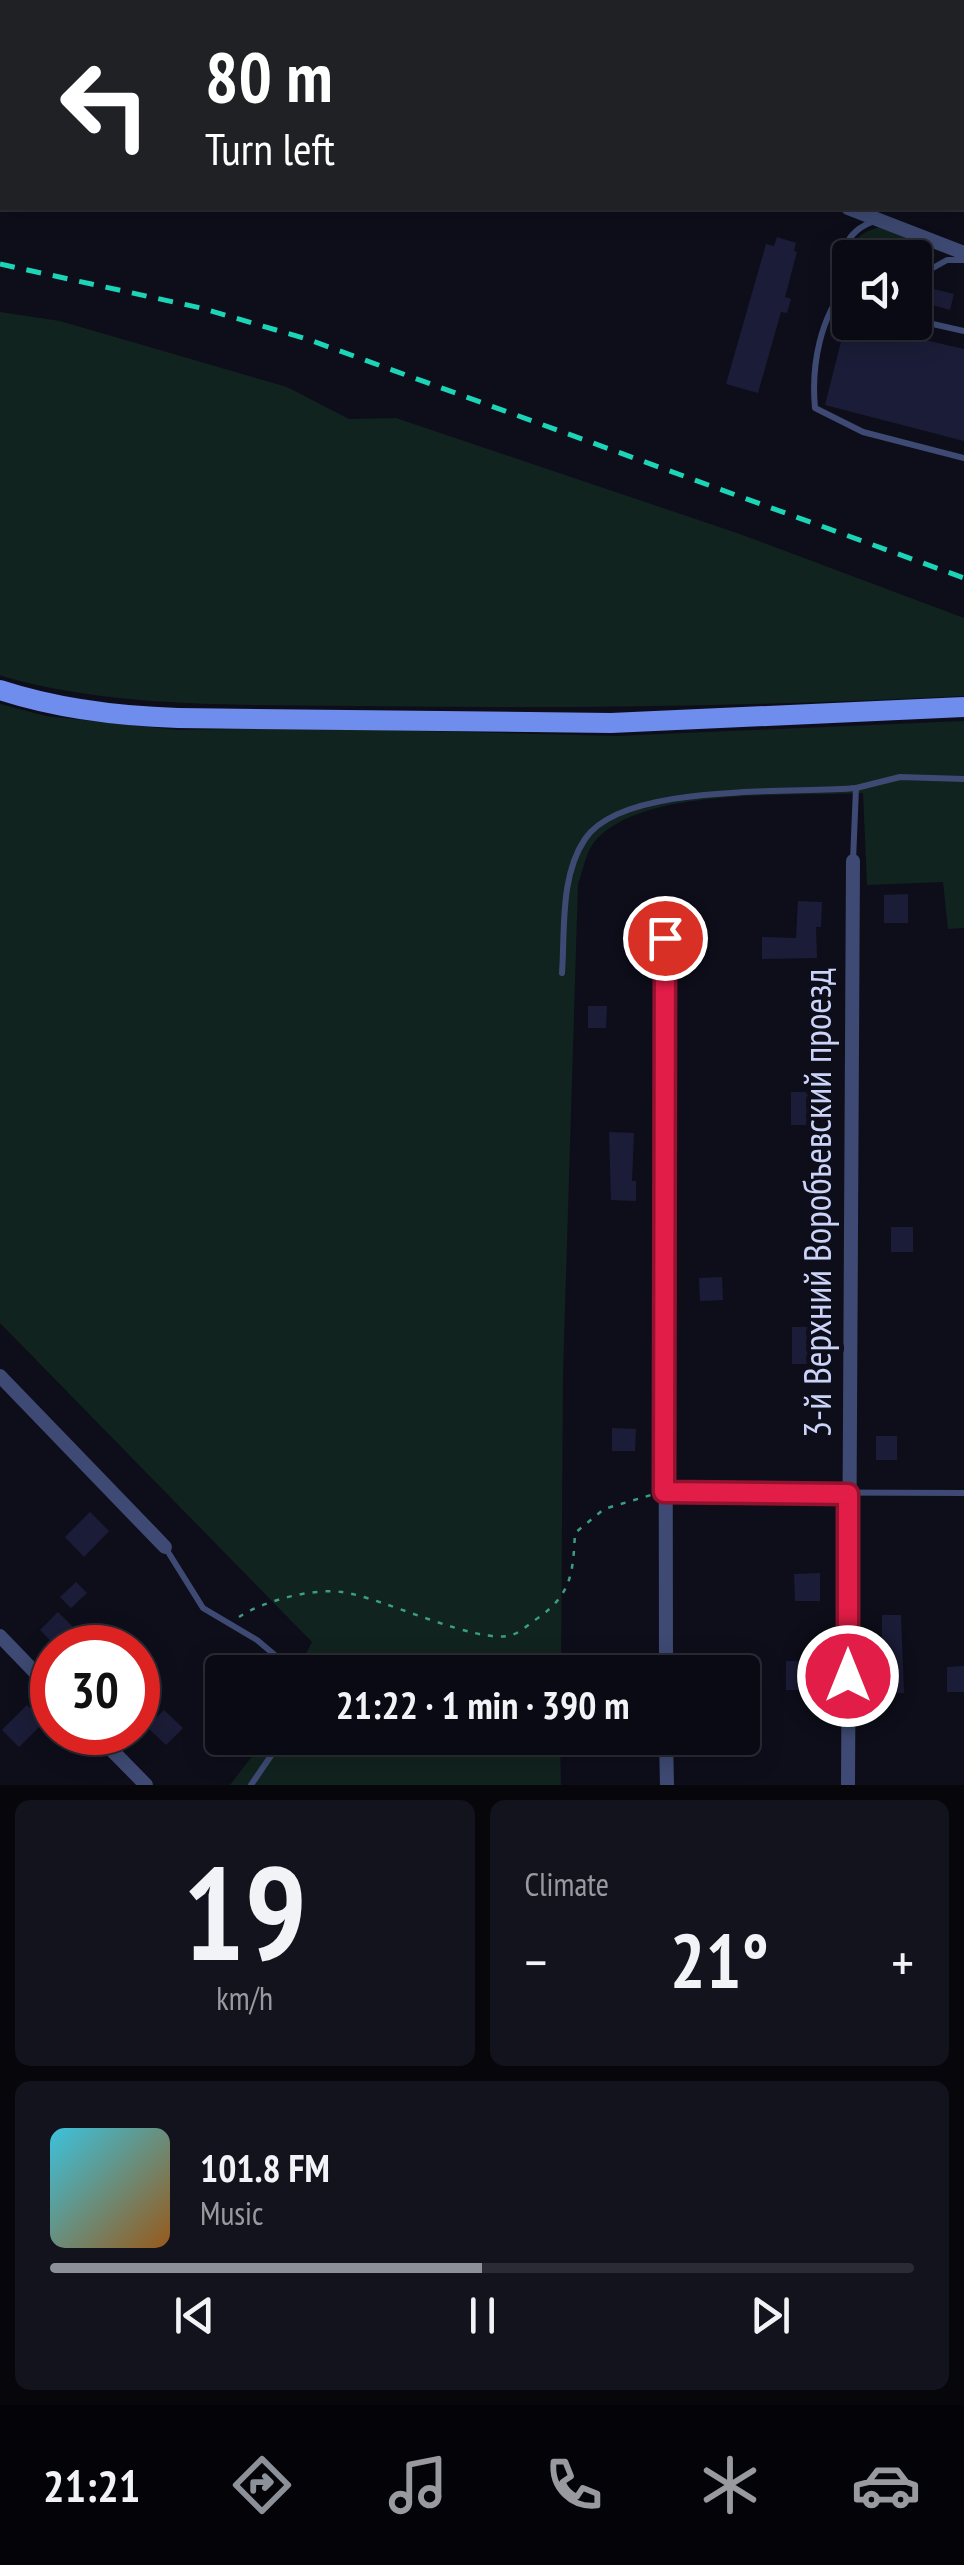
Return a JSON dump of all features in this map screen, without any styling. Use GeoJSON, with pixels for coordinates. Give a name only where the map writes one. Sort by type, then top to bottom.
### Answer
{"type":"FeatureCollection","features":[{"type":"Feature","properties":{"kind":"street"},"geometry":{"type":"LineString","coordinates":[[853,210],[964,256]]}},
{"type":"Feature","properties":{"kind":"street"},"geometry":{"type":"LineString","coordinates":[[0,690],[47,704],[178,718],[611,724],[964,706]]}},
{"type":"Feature","properties":{"kind":"street","name":"3-й Верхний Воробъевский проезд"},"geometry":{"type":"LineString","coordinates":[[848,1785],[853,861]]}},
{"type":"Feature","properties":{"kind":"street"},"geometry":{"type":"LineString","coordinates":[[665,938],[666,1655]]}},
{"type":"Feature","properties":{"kind":"street"},"geometry":{"type":"LineString","coordinates":[[0,1376],[166,1547]]}},
{"type":"Feature","properties":{"kind":"street"},"geometry":{"type":"LineString","coordinates":[[0,1636],[30,1667]]}},
{"type":"Feature","properties":{"kind":"street"},"geometry":{"type":"LineString","coordinates":[[117,1755],[146,1785]]}},
{"type":"Feature","properties":{"kind":"street"},"geometry":{"type":"LineString","coordinates":[[666,1755],[667,1785]]}},
{"type":"Feature","properties":{"kind":"lane"},"geometry":{"type":"LineString","coordinates":[[848,240],[855,228],[878,219]]}},
{"type":"Feature","properties":{"kind":"lane"},"geometry":{"type":"LineString","coordinates":[[932,268],[964,256]]}},
{"type":"Feature","properties":{"kind":"lane"},"geometry":{"type":"LineString","coordinates":[[832,305],[812,371],[814,408],[863,432],[964,458]]}},
{"type":"Feature","properties":{"kind":"lane"},"geometry":{"type":"LineString","coordinates":[[932,324],[964,331]]}},
{"type":"Feature","properties":{"kind":"lane"},"geometry":{"type":"LineString","coordinates":[[562,973],[568,878],[586,836],[626,807],[672,797],[856,788],[900,777],[964,779]]}},
{"type":"Feature","properties":{"kind":"lane"},"geometry":{"type":"LineString","coordinates":[[853,861],[856,788]]}},
{"type":"Feature","properties":{"kind":"lane"},"geometry":{"type":"LineString","coordinates":[[664,1492],[964,1493]]}},
{"type":"Feature","properties":{"kind":"lane"},"geometry":{"type":"LineString","coordinates":[[166,1547],[203,1608],[258,1640],[275,1655]]}},
{"type":"Feature","properties":{"kind":"lane"},"geometry":{"type":"LineString","coordinates":[[251,1785],[271,1755]]}},
{"type":"Feature","properties":{"kind":"path"},"geometry":{"type":"LineString","coordinates":[[229,1623],[251,1609],[340,1591],[462,1628],[494,1636],[512,1635],[552,1608],[573,1583],[574,1532],[604,1508],[664,1492]]}},
{"type":"Feature","properties":{"kind":"green space"},"geometry":{"type":"Polygon","coordinates":[[[880,227],[911,240],[857,240],[880,227]]]}},
{"type":"Feature","properties":{"kind":"green space"},"geometry":{"type":"Polygon","coordinates":[[[0,312],[60,321],[287,387],[349,419],[396,418],[737,533],[964,618],[964,696],[586,707],[225,704],[92,695],[5,677],[0,675],[0,312]]]}},
{"type":"Feature","properties":{"kind":"green space"},"geometry":{"type":"Polygon","coordinates":[[[0,704],[46,716],[178,730],[303,728],[616,736],[964,721],[964,928],[948,929],[943,882],[867,885],[863,793],[760,795],[682,803],[617,823],[589,850],[578,884],[563,1373],[561,1655],[306,1655],[312,1642],[0,1323],[0,704]]]}},
{"type":"Feature","properties":{"kind":"green space"},"geometry":{"type":"Polygon","coordinates":[[[253,1755],[560,1755],[561,1785],[230,1785],[253,1755]]]}},
{"type":"Feature","properties":{"kind":"building"},"geometry":{"type":"Polygon","coordinates":[[[777,237],[796,243],[797,252],[785,297],[791,299],[787,313],[781,312],[758,393],[726,384],[766,244],[774,246],[777,237]]]}},
{"type":"Feature","properties":{"kind":"building"},"geometry":{"type":"Polygon","coordinates":[[[932,289],[954,294],[950,310],[932,305],[932,289]]]}},
{"type":"Feature","properties":{"kind":"building"},"geometry":{"type":"Polygon","coordinates":[[[841,340],[925,340],[964,349],[964,441],[825,405],[841,340]]]}},
{"type":"Feature","properties":{"kind":"building"},"geometry":{"type":"Polygon","coordinates":[[[908,894],[908,923],[884,923],[884,895],[908,894]]]}},
{"type":"Feature","properties":{"kind":"building"},"geometry":{"type":"Polygon","coordinates":[[[798,901],[822,902],[821,927],[816,927],[817,958],[762,959],[762,937],[796,938],[798,901]]]}},
{"type":"Feature","properties":{"kind":"building"},"geometry":{"type":"Polygon","coordinates":[[[588,1006],[607,1006],[606,1028],[588,1028],[588,1006]]]}},
{"type":"Feature","properties":{"kind":"building"},"geometry":{"type":"Polygon","coordinates":[[[791,1092],[814,1092],[813,1125],[791,1125],[791,1092]]]}},
{"type":"Feature","properties":{"kind":"building"},"geometry":{"type":"Polygon","coordinates":[[[609,1132],[634,1133],[632,1181],[636,1181],[636,1201],[611,1200],[609,1132]]]}},
{"type":"Feature","properties":{"kind":"building"},"geometry":{"type":"Polygon","coordinates":[[[891,1227],[913,1227],[913,1252],[891,1252],[891,1227]]]}},
{"type":"Feature","properties":{"kind":"building"},"geometry":{"type":"Polygon","coordinates":[[[722,1277],[723,1300],[700,1301],[699,1278],[722,1277]]]}},
{"type":"Feature","properties":{"kind":"building"},"geometry":{"type":"Polygon","coordinates":[[[792,1327],[816,1327],[816,1364],[792,1364],[792,1327]]]}},
{"type":"Feature","properties":{"kind":"building"},"geometry":{"type":"Polygon","coordinates":[[[612,1428],[636,1429],[635,1451],[612,1451],[612,1428]]]}},
{"type":"Feature","properties":{"kind":"building"},"geometry":{"type":"Polygon","coordinates":[[[876,1436],[897,1436],[897,1460],[876,1460],[876,1436]]]}},
{"type":"Feature","properties":{"kind":"building"},"geometry":{"type":"Polygon","coordinates":[[[90,1512],[109,1531],[84,1557],[65,1537],[90,1512]]]}},
{"type":"Feature","properties":{"kind":"building"},"geometry":{"type":"Polygon","coordinates":[[[820,1573],[820,1601],[795,1601],[794,1574],[820,1573]]]}},
{"type":"Feature","properties":{"kind":"building"},"geometry":{"type":"Polygon","coordinates":[[[76,1582],[87,1593],[71,1608],[60,1597],[76,1582]]]}},
{"type":"Feature","properties":{"kind":"building"},"geometry":{"type":"Polygon","coordinates":[[[58,1612],[71,1625],[45,1625],[58,1612]]]}},
{"type":"Feature","properties":{"kind":"building"},"geometry":{"type":"Polygon","coordinates":[[[882,1615],[901,1615],[904,1693],[881,1693],[882,1615]]]}},
{"type":"Feature","properties":{"kind":"building"},"geometry":{"type":"Polygon","coordinates":[[[786,1661],[812,1661],[812,1690],[786,1690],[786,1661]]]}},
{"type":"Feature","properties":{"kind":"building"},"geometry":{"type":"Polygon","coordinates":[[[964,1666],[964,1692],[947,1692],[947,1667],[964,1666]]]}},
{"type":"Feature","properties":{"kind":"building"},"geometry":{"type":"Polygon","coordinates":[[[27,1705],[30,1708],[30,1736],[19,1747],[2,1730],[27,1705]]]}},
{"type":"Feature","properties":{"kind":"building"},"geometry":{"type":"Polygon","coordinates":[[[164,1710],[183,1728],[166,1745],[160,1739],[160,1714],[164,1710]]]}},
{"type":"Feature","properties":{"kind":"railway"},"geometry":{"type":"LineString","coordinates":[[0,264],[201,308],[307,339],[964,578]]}},
{"type":"Feature","properties":{"kind":"route"},"geometry":{"type":"LineString","coordinates":[[665,938],[664,1492],[848,1494],[848,1676]]}}]}
